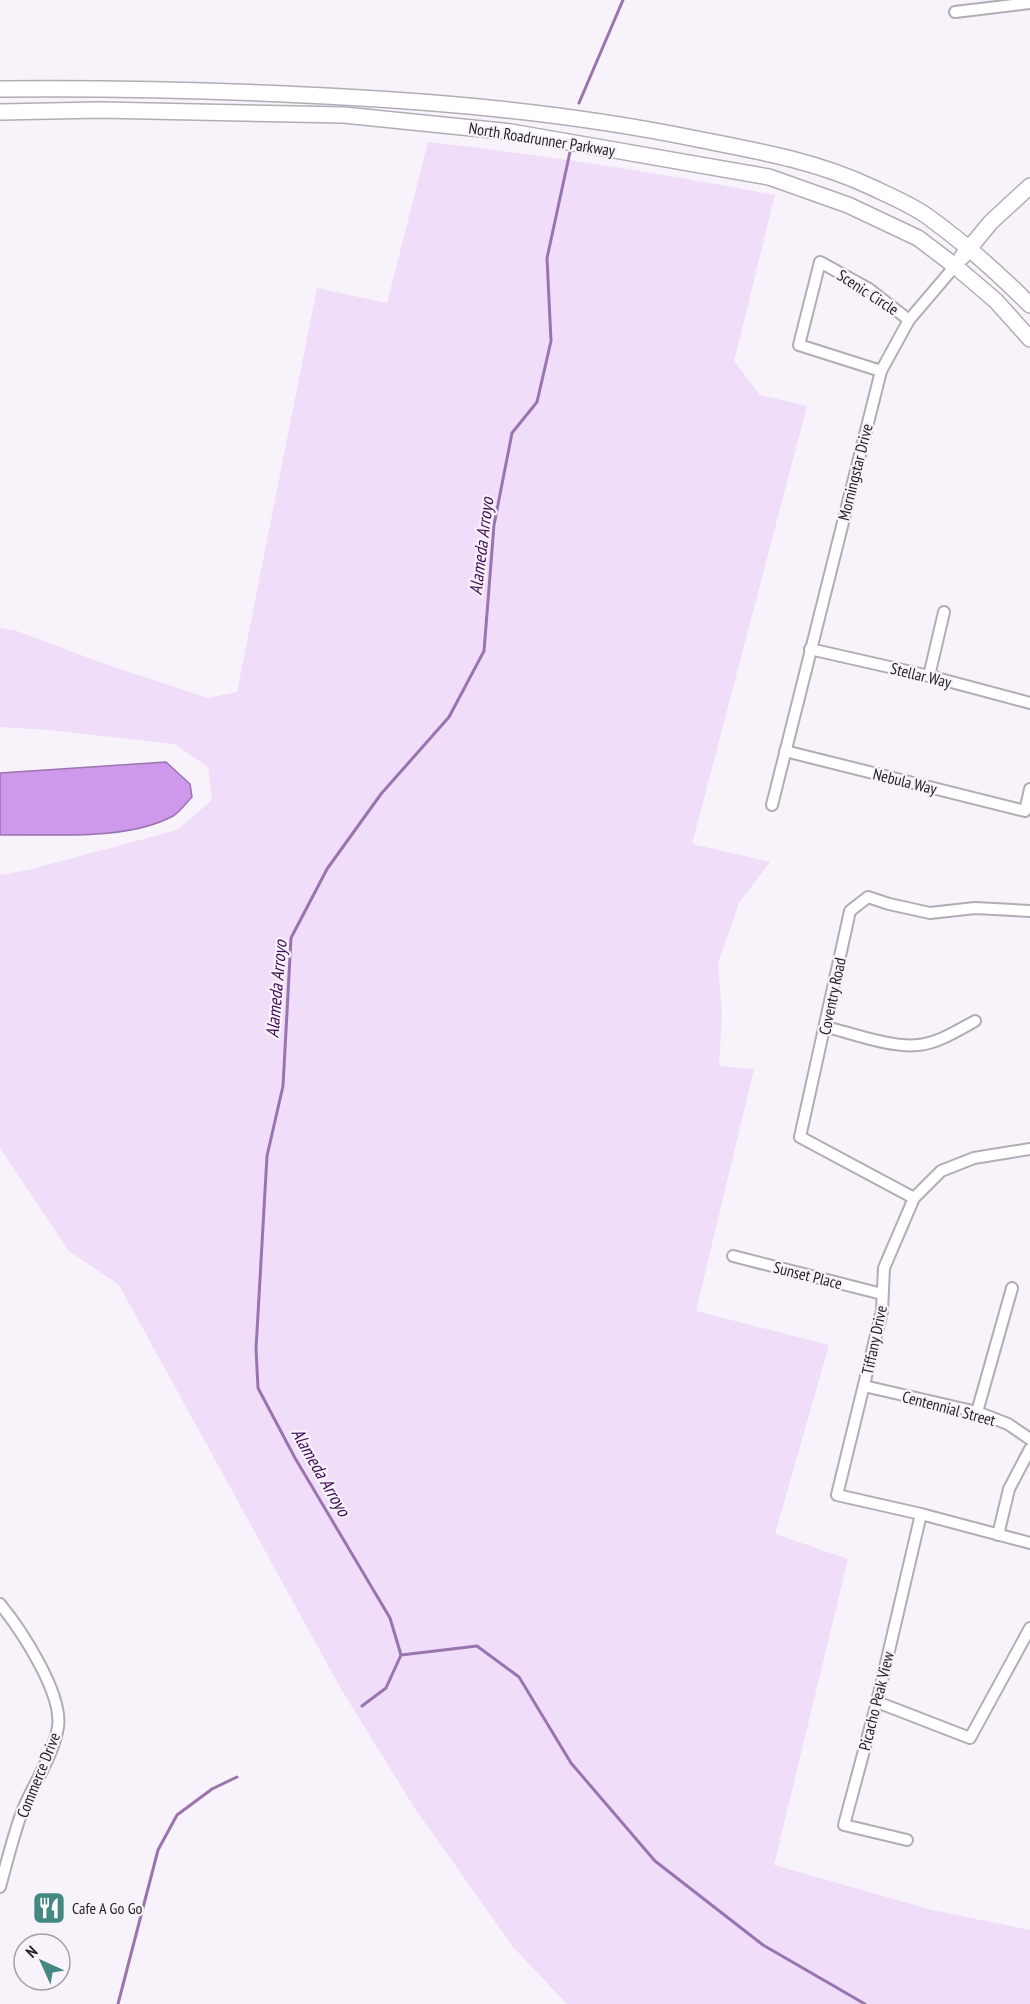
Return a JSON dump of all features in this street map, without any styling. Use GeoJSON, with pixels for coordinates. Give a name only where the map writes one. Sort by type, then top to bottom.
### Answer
{"type":"FeatureCollection","features":[{"type":"Feature","properties":{"kind":"main road","name":"North Roadrunner Parkway"},"geometry":{"type":"LineString","coordinates":[[0,89],[201,90],[376,98],[534,112],[640,127],[775,154],[824,168],[869,186],[925,215],[1010,285],[1030,305]]}},
{"type":"Feature","properties":{"kind":"main road","name":"North Roadrunner Parkway"},"geometry":{"type":"LineString","coordinates":[[0,112],[100,110],[344,115],[511,132],[769,177],[848,205],[918,238],[996,301],[1030,339]]}},
{"type":"Feature","properties":{"kind":"main road","name":"Morningstar Drive"},"geometry":{"type":"LineString","coordinates":[[955,266],[991,222],[1030,186]]}},
{"type":"Feature","properties":{"kind":"street"},"geometry":{"type":"LineString","coordinates":[[955,12],[1030,3]]}},
{"type":"Feature","properties":{"kind":"street","name":"Scenic Circle"},"geometry":{"type":"LineString","coordinates":[[881,370],[799,345],[820,262],[868,289],[909,320]]}},
{"type":"Feature","properties":{"kind":"street","name":"Morningstar Drive"},"geometry":{"type":"LineString","coordinates":[[772,805],[881,370],[909,320],[955,266]]}},
{"type":"Feature","properties":{"kind":"street"},"geometry":{"type":"LineString","coordinates":[[929,676],[944,612]]}},
{"type":"Feature","properties":{"kind":"street","name":"Stellar Way"},"geometry":{"type":"LineString","coordinates":[[810,649],[929,676],[1030,704]]}},
{"type":"Feature","properties":{"kind":"street","name":"Nebula Way"},"geometry":{"type":"LineString","coordinates":[[785,751],[1025,811],[1030,789]]}},
{"type":"Feature","properties":{"kind":"street","name":"Coventry Road"},"geometry":{"type":"LineString","coordinates":[[914,1198],[800,1137],[850,911],[868,897],[930,913],[975,908],[1030,911]]}},
{"type":"Feature","properties":{"kind":"street"},"geometry":{"type":"LineString","coordinates":[[826,1027],[890,1042],[917,1045],[939,1040],[975,1022]]}},
{"type":"Feature","properties":{"kind":"street","name":"Tiffany Drive"},"geometry":{"type":"LineString","coordinates":[[921,1514],[837,1494],[882,1311],[884,1268],[914,1198],[941,1171],[974,1158],[1030,1149]]}},
{"type":"Feature","properties":{"kind":"street","name":"Sunset Place"},"geometry":{"type":"LineString","coordinates":[[733,1256],[882,1294]]}},
{"type":"Feature","properties":{"kind":"street"},"geometry":{"type":"LineString","coordinates":[[976,1413],[1012,1288]]}},
{"type":"Feature","properties":{"kind":"street","name":"Centennial Street"},"geometry":{"type":"LineString","coordinates":[[864,1386],[976,1413],[1008,1424],[1030,1439]]}},
{"type":"Feature","properties":{"kind":"street"},"geometry":{"type":"LineString","coordinates":[[998,1535],[1009,1489],[1030,1449]]}},
{"type":"Feature","properties":{"kind":"street"},"geometry":{"type":"LineString","coordinates":[[921,1514],[1030,1543]]}},
{"type":"Feature","properties":{"kind":"street","name":"Picacho Peak View"},"geometry":{"type":"LineString","coordinates":[[907,1840],[844,1825],[877,1702],[921,1514]]}},
{"type":"Feature","properties":{"kind":"street","name":"Commerce Drive"},"geometry":{"type":"LineString","coordinates":[[0,1604],[19,1627],[54,1694],[58,1725],[46,1763],[23,1811],[0,1887]]}},
{"type":"Feature","properties":{"kind":"street"},"geometry":{"type":"LineString","coordinates":[[877,1702],[970,1738],[1030,1628]]}},
{"type":"Feature","properties":{"kind":"shaded area"},"geometry":{"type":"Polygon","coordinates":[[[428,142],[602,165],[775,195],[734,361],[760,395],[807,406],[692,844],[770,862],[739,903],[718,963],[722,1014],[719,1066],[754,1069],[696,1311],[829,1345],[775,1534],[848,1559],[774,1865],[932,1910],[1030,1930],[1030,2004],[567,2004],[513,1947],[414,1807],[341,1689],[119,1285],[69,1251],[0,1148],[0,875],[28,870],[177,830],[212,800],[208,767],[174,744],[0,727],[0,628],[17,631],[105,664],[208,698],[237,692],[317,288],[387,303],[428,142]]]}},
{"type":"Feature","properties":{"kind":"shaded area"},"geometry":{"type":"Polygon","coordinates":[[[166,762],[190,784],[192,797],[173,816],[154,824],[112,833],[0,835],[0,773],[166,762]]]}},
{"type":"Feature","properties":{"kind":"waterway","name":"Alameda Arroyo"},"geometry":{"type":"LineString","coordinates":[[579,103],[623,0]]}},
{"type":"Feature","properties":{"kind":"waterway","name":"Alameda Arroyo"},"geometry":{"type":"LineString","coordinates":[[362,1706],[386,1688],[401,1655],[390,1618],[295,1458],[258,1388],[256,1349],[267,1156],[283,1086],[291,938],[327,869],[381,794],[449,717],[484,651],[494,525],[512,433],[537,402],[551,341],[547,258],[570,152]]}},
{"type":"Feature","properties":{"kind":"waterway"},"geometry":{"type":"LineString","coordinates":[[401,1655],[477,1646],[519,1677],[571,1763],[655,1861],[763,1945],[865,2004]]}},
{"type":"Feature","properties":{"kind":"waterway","name":"Alameda Arroyo"},"geometry":{"type":"LineString","coordinates":[[118,2004],[158,1850],[177,1815],[212,1789],[237,1777]]}},
{"type":"Feature","properties":{"kind":"place","name":"Cafe A Go Go"},"geometry":{"type":"Point","coordinates":[49,1908]}}]}
